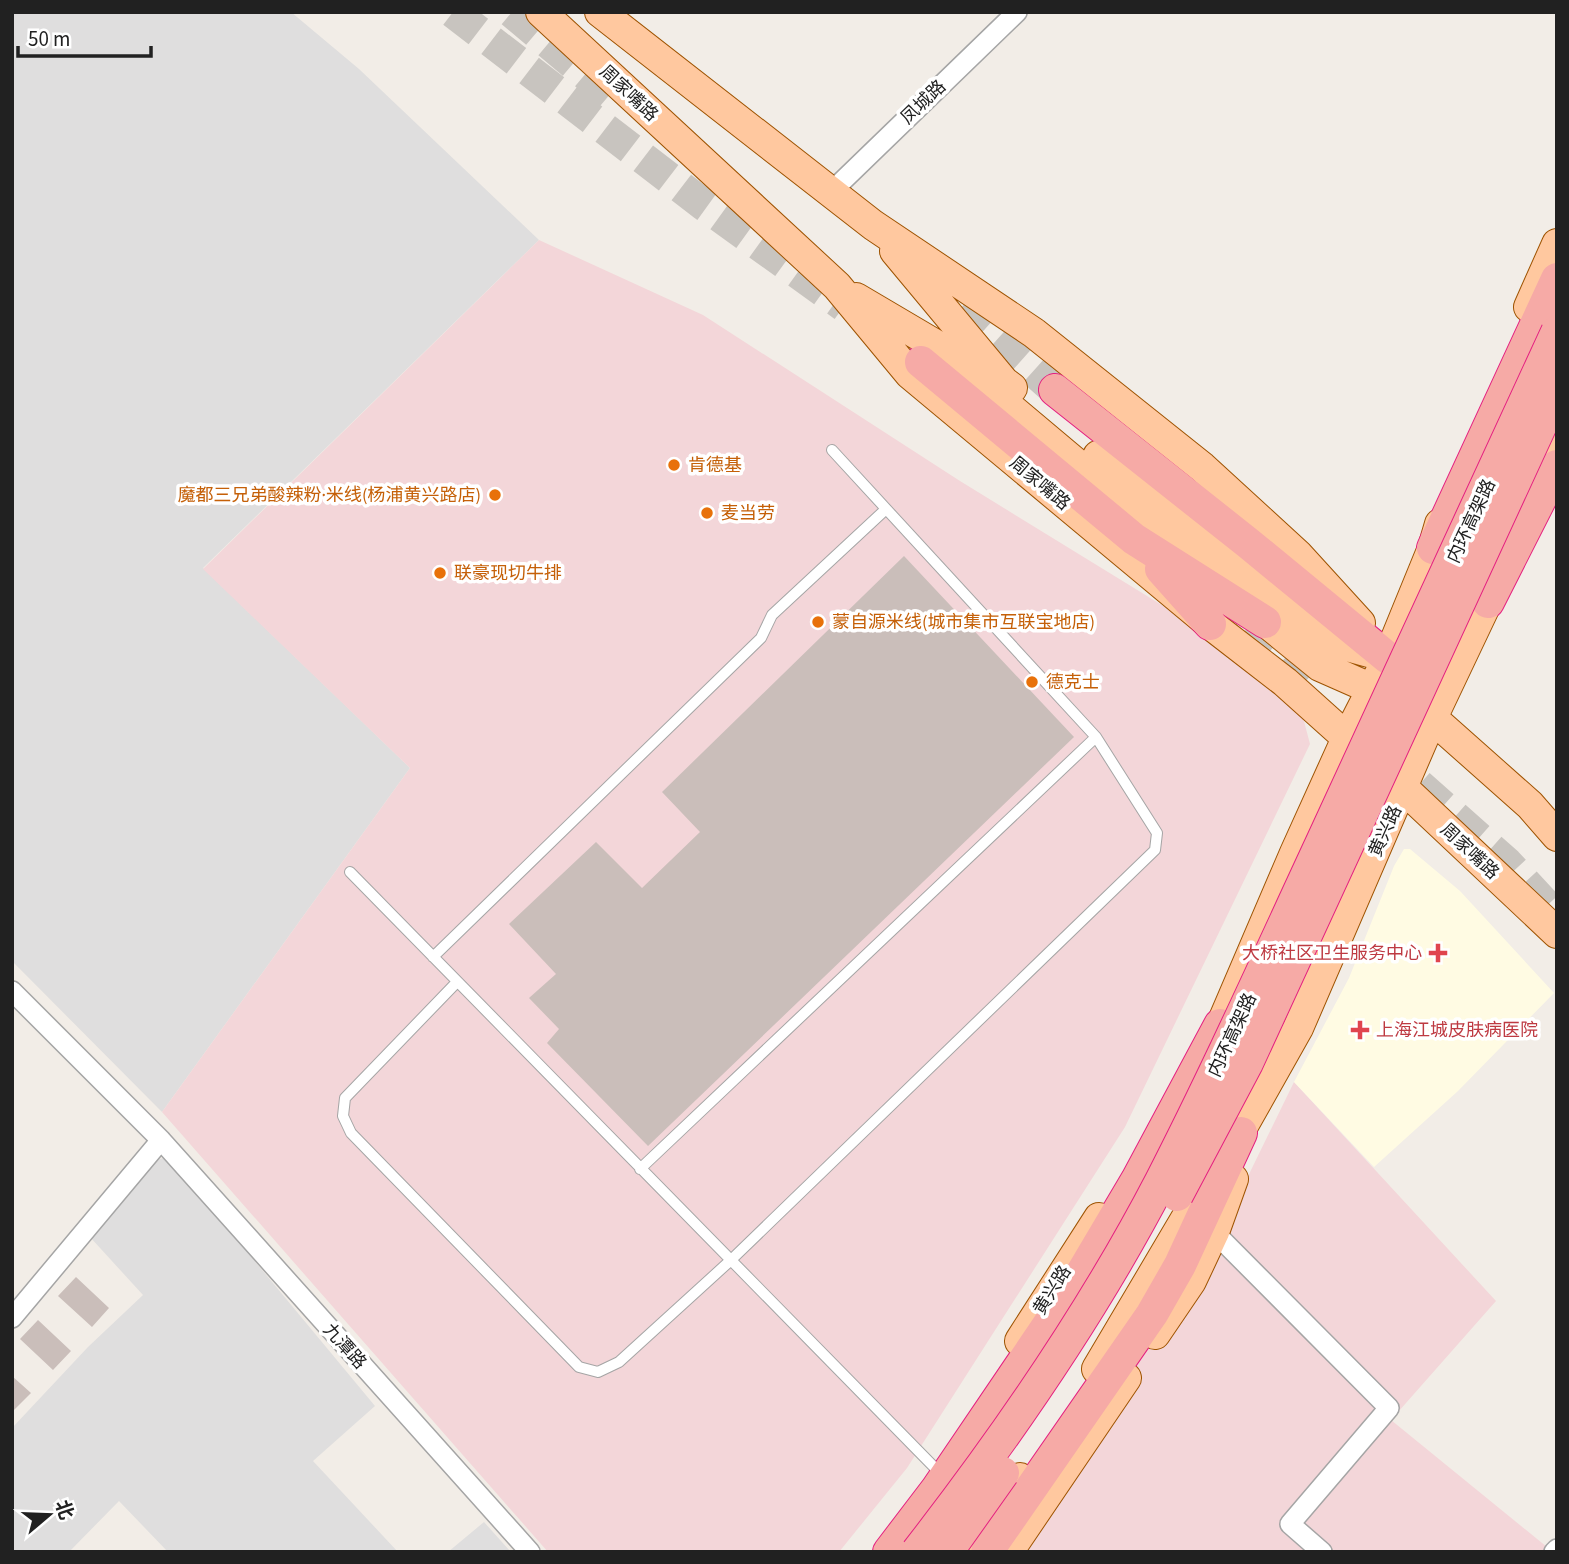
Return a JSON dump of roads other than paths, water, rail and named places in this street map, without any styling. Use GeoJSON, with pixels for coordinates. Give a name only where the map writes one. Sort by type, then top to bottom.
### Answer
{"type":"FeatureCollection","features":[{"type":"Feature","properties":{"kind":"highway"},"geometry":{"type":"LineString","coordinates":[[1433,548],[1557,279]]}},
{"type":"Feature","properties":{"kind":"highway","name":"内环高架路"},"geometry":{"type":"LineString","coordinates":[[917,1552],[979,1472],[1039,1384],[1096,1295],[1160,1184],[1253,991],[1557,332]]}},
{"type":"Feature","properties":{"kind":"highway"},"geometry":{"type":"LineString","coordinates":[[921,362],[1134,539],[1265,622]]}},
{"type":"Feature","properties":{"kind":"highway"},"geometry":{"type":"LineString","coordinates":[[1055,390],[1388,657]]}},
{"type":"Feature","properties":{"kind":"highway","name":"内环高架路"},"geometry":{"type":"LineString","coordinates":[[947,1552],[1082,1354],[1138,1266],[1247,1063],[1557,390]]}},
{"type":"Feature","properties":{"kind":"highway"},"geometry":{"type":"LineString","coordinates":[[1488,602],[1557,466]]}},
{"type":"Feature","properties":{"kind":"highway"},"geometry":{"type":"LineString","coordinates":[[1134,539],[1210,624]]}},
{"type":"Feature","properties":{"kind":"highway"},"geometry":{"type":"LineString","coordinates":[[889,1552],[1077,1282],[1137,1180],[1220,1025]]}},
{"type":"Feature","properties":{"kind":"highway"},"geometry":{"type":"LineString","coordinates":[[987,1552],[1152,1314],[1180,1265],[1241,1133]]}},
{"type":"Feature","properties":{"kind":"main road","name":"周家嘴路"},"geometry":{"type":"LineString","coordinates":[[541,12],[837,286],[910,374],[1210,624],[1285,682],[1557,933]]}},
{"type":"Feature","properties":{"kind":"main road"},"geometry":{"type":"LineString","coordinates":[[600,12],[873,225],[1034,333],[1202,467],[1298,555],[1342,602],[1388,657],[1432,718],[1530,805],[1557,836]]}},
{"type":"Feature","properties":{"kind":"main road"},"geometry":{"type":"LineString","coordinates":[[873,225],[1004,382],[1185,525],[1272,602],[1344,645],[1388,657]]}},
{"type":"Feature","properties":{"kind":"main road","name":"黄兴路"},"geometry":{"type":"LineString","coordinates":[[909,1552],[977,1463],[1092,1284],[1195,1090],[1220,1025],[1347,738],[1388,657],[1433,548],[1455,472],[1557,244]]}},
{"type":"Feature","properties":{"kind":"main road"},"geometry":{"type":"LineString","coordinates":[[837,286],[934,344],[1320,666],[1432,718]]}},
{"type":"Feature","properties":{"kind":"main road","name":"黄兴路"},"geometry":{"type":"LineString","coordinates":[[1433,548],[1476,485],[1557,307]]}},
{"type":"Feature","properties":{"kind":"main road","name":"黄兴路"},"geometry":{"type":"LineString","coordinates":[[967,1552],[1106,1357],[1190,1211],[1241,1133],[1298,1028],[1404,789],[1432,718],[1488,602],[1557,442]]}},
{"type":"Feature","properties":{"kind":"main road","name":"黄兴路"},"geometry":{"type":"LineString","coordinates":[[1488,602],[1546,522],[1557,499]]}},
{"type":"Feature","properties":{"kind":"main road","name":"黄兴路"},"geometry":{"type":"LineString","coordinates":[[1008,1552],[1191,1281],[1214,1232],[1233,1180],[1241,1133]]}},
{"type":"Feature","properties":{"kind":"main road"},"geometry":{"type":"LineString","coordinates":[[878,1552],[937,1480]]}},
{"type":"Feature","properties":{"kind":"street","name":"凤城路"},"geometry":{"type":"LineString","coordinates":[[830,192],[1017,12]]}},
{"type":"Feature","properties":{"kind":"street","name":"九潭路"},"geometry":{"type":"LineString","coordinates":[[12,991],[161,1140],[530,1552]]}},
{"type":"Feature","properties":{"kind":"street"},"geometry":{"type":"LineString","coordinates":[[12,1318],[161,1140]]}},
{"type":"Feature","properties":{"kind":"street"},"geometry":{"type":"LineString","coordinates":[[1214,1232],[1389,1408],[1290,1524],[1322,1552]]}},
{"type":"Feature","properties":{"kind":"lane"},"geometry":{"type":"LineString","coordinates":[[457,982],[345,1098],[343,1116],[351,1133],[579,1367],[598,1372],[619,1362],[731,1260],[1155,850],[1157,834],[1096,737],[832,450]]}},
{"type":"Feature","properties":{"kind":"lane"},"geometry":{"type":"LineString","coordinates":[[433,957],[761,638],[772,615],[886,509]]}},
{"type":"Feature","properties":{"kind":"lane"},"geometry":{"type":"LineString","coordinates":[[640,1169],[1096,737]]}},
{"type":"Feature","properties":{"kind":"lane"},"geometry":{"type":"LineString","coordinates":[[350,872],[731,1260],[937,1480]]}},
{"type":"Feature","properties":{"kind":"tunnel"},"geometry":{"type":"LineString","coordinates":[[453,12],[704,205],[844,306]]}},
{"type":"Feature","properties":{"kind":"tunnel"},"geometry":{"type":"LineString","coordinates":[[512,12],[621,104]]}},
{"type":"Feature","properties":{"kind":"tunnel"},"geometry":{"type":"LineString","coordinates":[[926,275],[1055,390]]}},
{"type":"Feature","properties":{"kind":"tunnel"},"geometry":{"type":"LineString","coordinates":[[1210,598],[1305,682]]}},
{"type":"Feature","properties":{"kind":"tunnel"},"geometry":{"type":"LineString","coordinates":[[1419,785],[1507,863],[1556,916]]}},
{"type":"Feature","properties":{"kind":"place","name":"肯德基"},"geometry":{"type":"Point","coordinates":[674,465]}},
{"type":"Feature","properties":{"kind":"place","name":"魔都三兄弟酸辣粉·米线(杨浦黄兴路店)"},"geometry":{"type":"Point","coordinates":[495,495]}},
{"type":"Feature","properties":{"kind":"place","name":"麦当劳"},"geometry":{"type":"Point","coordinates":[707,513]}},
{"type":"Feature","properties":{"kind":"place","name":"联豪现切牛排"},"geometry":{"type":"Point","coordinates":[440,573]}},
{"type":"Feature","properties":{"kind":"place","name":"蒙自源米线(城市集市互联宝地店)"},"geometry":{"type":"Point","coordinates":[818,622]}},
{"type":"Feature","properties":{"kind":"place","name":"德克士"},"geometry":{"type":"Point","coordinates":[1032,682]}},
{"type":"Feature","properties":{"kind":"place","name":"大桥社区卫生服务中心"},"geometry":{"type":"Point","coordinates":[1438,953]}},
{"type":"Feature","properties":{"kind":"place","name":"上海江城皮肤病医院"},"geometry":{"type":"Point","coordinates":[1360,1030]}}]}
